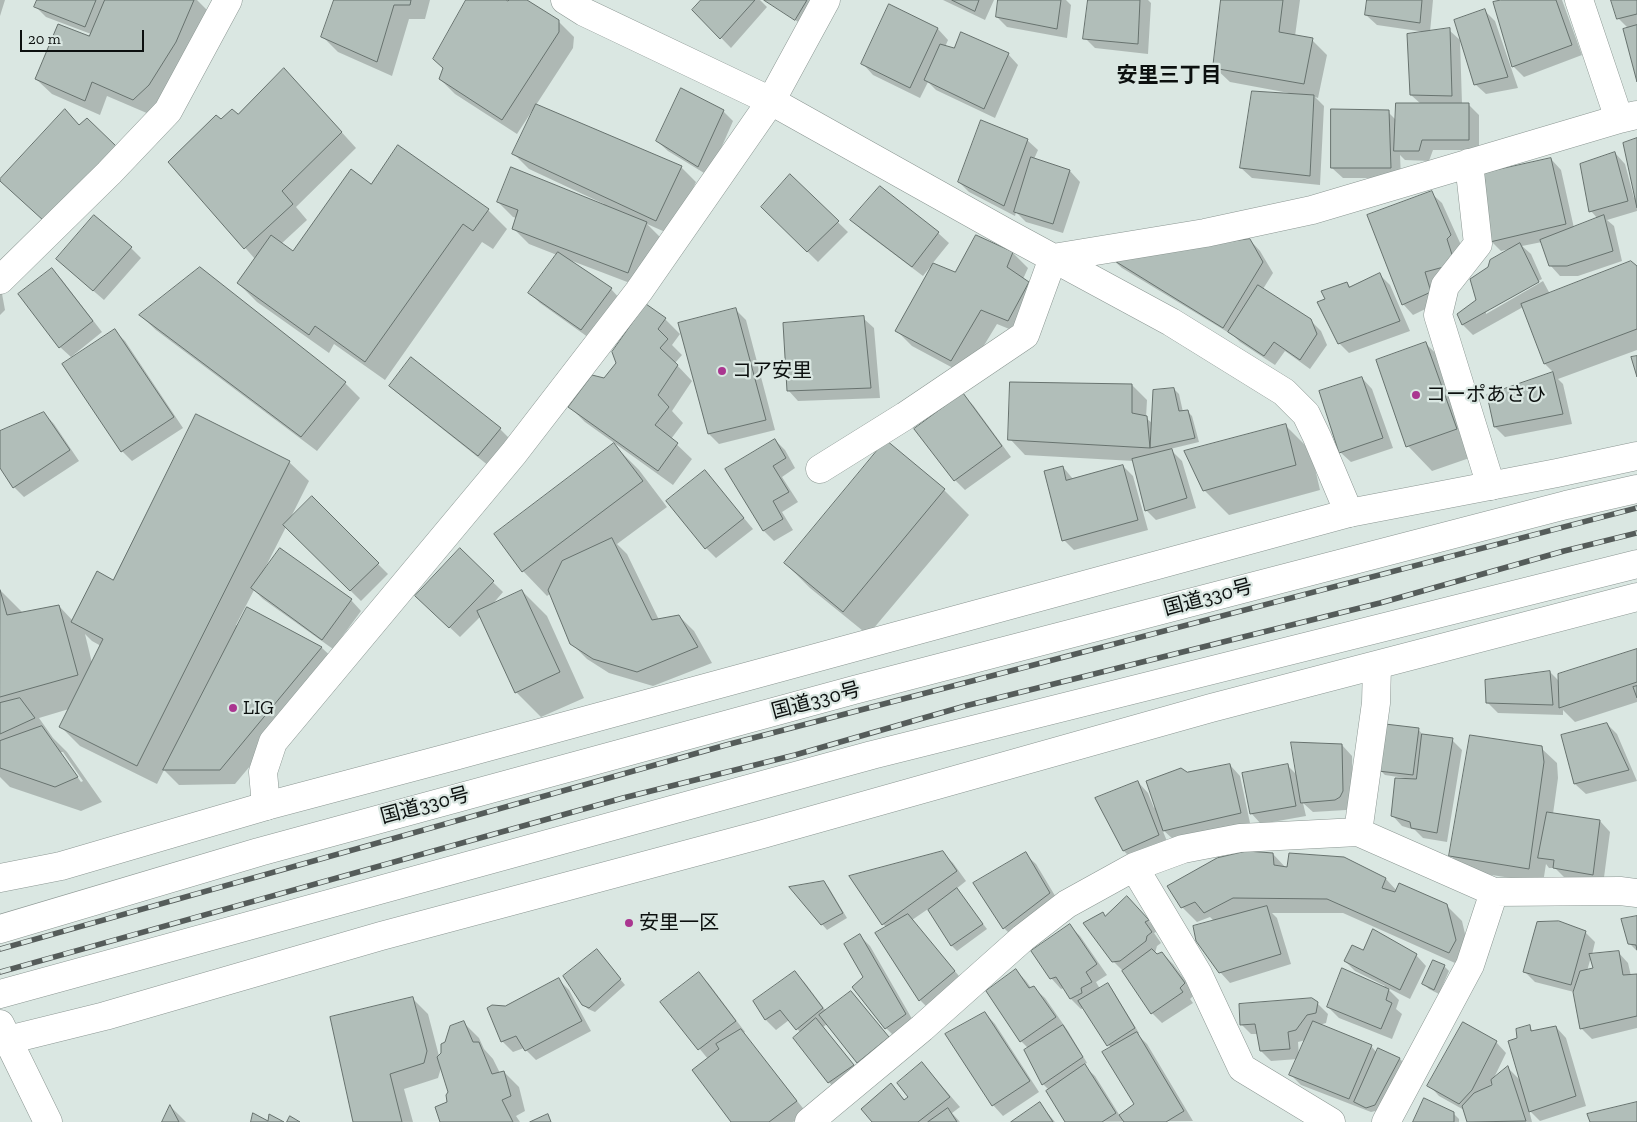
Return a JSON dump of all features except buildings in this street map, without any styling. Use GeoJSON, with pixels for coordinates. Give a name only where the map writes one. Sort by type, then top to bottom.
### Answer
{"type":"FeatureCollection","features":[{"type":"Feature","properties":{"kind":"main road"},"geometry":{"type":"LineString","coordinates":[[0,280],[168,112],[228,0]]}},
{"type":"Feature","properties":{"kind":"main road"},"geometry":{"type":"LineString","coordinates":[[566,0],[584,12],[771,101],[1171,322],[1284,392],[1306,414],[1349,513]]}},
{"type":"Feature","properties":{"kind":"main road"},"geometry":{"type":"LineString","coordinates":[[266,806],[263,772],[273,742],[514,453],[639,291],[771,101],[826,0]]}},
{"type":"Feature","properties":{"kind":"main road"},"geometry":{"type":"LineString","coordinates":[[1053,258],[1205,233],[1312,210],[1628,117],[1579,0]]}},
{"type":"Feature","properties":{"kind":"main road"},"geometry":{"type":"LineString","coordinates":[[1469,163],[1478,244],[1445,286],[1438,315],[1491,486]]}},
{"type":"Feature","properties":{"kind":"main road"},"geometry":{"type":"LineString","coordinates":[[820,469],[906,416],[1025,335],[1053,258]]}},
{"type":"Feature","properties":{"kind":"main road"},"geometry":{"type":"LineString","coordinates":[[0,878],[61,866],[266,806],[1349,513],[1637,456]]}},
{"type":"Feature","properties":{"kind":"main road","name":"国道330号"},"geometry":{"type":"LineString","coordinates":[[0,929],[258,852],[854,690],[1637,488]]}},
{"type":"Feature","properties":{"kind":"main road"},"geometry":{"type":"LineString","coordinates":[[0,994],[872,755],[1637,564]]}},
{"type":"Feature","properties":{"kind":"main road"},"geometry":{"type":"LineString","coordinates":[[48,1122],[3,1035],[105,1016],[381,936],[782,829],[1211,708],[1637,597]]}},
{"type":"Feature","properties":{"kind":"main road"},"geometry":{"type":"LineString","coordinates":[[1358,832],[1376,703],[1377,666]]}},
{"type":"Feature","properties":{"kind":"main road"},"geometry":{"type":"LineString","coordinates":[[809,1122],[922,1028],[1023,938],[1059,910],[1134,867],[1183,848],[1240,838],[1358,832],[1494,892],[1610,891],[1637,893]]}},
{"type":"Feature","properties":{"kind":"main road"},"geometry":{"type":"LineString","coordinates":[[1134,867],[1198,974],[1242,1068],[1331,1122]]}},
{"type":"Feature","properties":{"kind":"main road"},"geometry":{"type":"LineString","coordinates":[[1386,1122],[1470,965],[1494,892]]}},
{"type":"Feature","properties":{"kind":"railway"},"geometry":{"type":"LineString","coordinates":[[0,949],[726,745],[1637,508]]}},
{"type":"Feature","properties":{"kind":"railway"},"geometry":{"type":"LineString","coordinates":[[0,972],[623,798],[795,755],[965,706],[1380,603],[1564,551],[1637,533]]}},
{"type":"Feature","properties":{"kind":"place","name":"コア安里"},"geometry":{"type":"Point","coordinates":[722,371]}},
{"type":"Feature","properties":{"kind":"place","name":"コーポあさひ"},"geometry":{"type":"Point","coordinates":[1416,395]}},
{"type":"Feature","properties":{"kind":"place","name":"LIG"},"geometry":{"type":"Point","coordinates":[233,708]}},
{"type":"Feature","properties":{"kind":"place","name":"安里一区"},"geometry":{"type":"Point","coordinates":[629,923]}},
{"type":"Feature","properties":{"kind":"district","name":"安里三丁目"},"geometry":{"type":"Point","coordinates":[1169,76]}}]}
